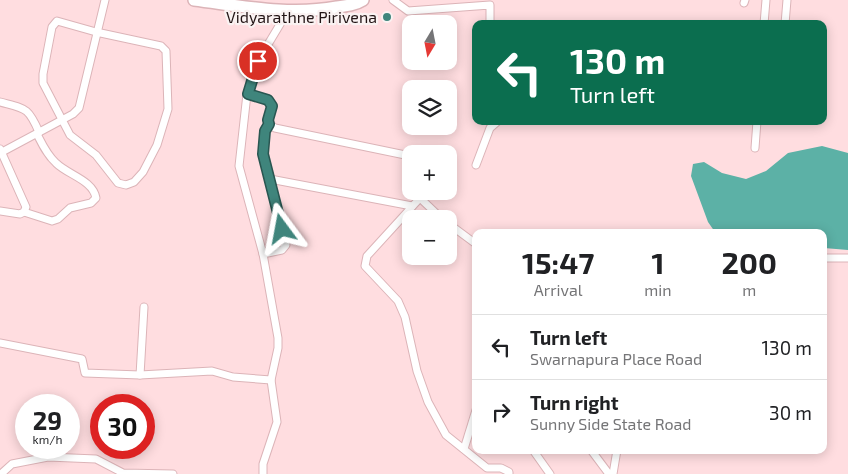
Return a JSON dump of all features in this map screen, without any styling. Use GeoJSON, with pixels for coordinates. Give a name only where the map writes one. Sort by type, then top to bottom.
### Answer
{"type":"FeatureCollection","features":[{"type":"Feature","properties":{"kind":"main road"},"geometry":{"type":"LineString","coordinates":[[194,0],[288,12],[314,11],[356,4],[363,0]]}},
{"type":"Feature","properties":{"kind":"street"},"geometry":{"type":"LineString","coordinates":[[24,212],[26,207],[1,150],[38,133],[73,114],[79,108],[105,0]]}},
{"type":"Feature","properties":{"kind":"street"},"geometry":{"type":"LineString","coordinates":[[393,0],[408,11],[490,5],[490,20]]}},
{"type":"Feature","properties":{"kind":"street"},"geometry":{"type":"LineString","coordinates":[[764,20],[766,0]]}},
{"type":"Feature","properties":{"kind":"street"},"geometry":{"type":"LineString","coordinates":[[785,20],[787,0]]}},
{"type":"Feature","properties":{"kind":"street"},"geometry":{"type":"LineString","coordinates":[[263,474],[264,464],[277,422],[272,380],[278,338],[263,254],[239,166],[248,94],[258,61],[288,12]]}},
{"type":"Feature","properties":{"kind":"street"},"geometry":{"type":"LineString","coordinates":[[57,21],[96,32],[161,46],[166,51],[168,109],[157,145],[143,172],[134,182],[126,185],[118,183],[96,155],[70,135],[43,84],[43,74],[52,27],[57,21]]}},
{"type":"Feature","properties":{"kind":"street"},"geometry":{"type":"LineString","coordinates":[[248,94],[268,100],[272,106],[268,120],[269,124],[265,131],[263,154],[286,245],[282,250],[263,254]]}},
{"type":"Feature","properties":{"kind":"street"},"geometry":{"type":"LineString","coordinates":[[0,102],[24,108],[31,115],[47,153],[57,165],[85,182],[96,195],[96,198],[91,203],[70,208],[58,219],[52,221],[24,212],[20,214],[0,211]]}},
{"type":"Feature","properties":{"kind":"street"},"geometry":{"type":"LineString","coordinates":[[269,124],[275,128],[402,155]]}},
{"type":"Feature","properties":{"kind":"street"},"geometry":{"type":"LineString","coordinates":[[476,164],[490,128],[493,125]]}},
{"type":"Feature","properties":{"kind":"street"},"geometry":{"type":"LineString","coordinates":[[754,148],[757,125]]}},
{"type":"Feature","properties":{"kind":"street"},"geometry":{"type":"LineString","coordinates":[[270,179],[412,206]]}},
{"type":"Feature","properties":{"kind":"street"},"geometry":{"type":"LineString","coordinates":[[416,200],[367,256],[365,266],[398,301],[405,317],[417,371],[428,402],[446,435],[487,468],[501,468],[509,472],[509,474]]}},
{"type":"Feature","properties":{"kind":"street"},"geometry":{"type":"LineString","coordinates":[[424,200],[433,210]]}},
{"type":"Feature","properties":{"kind":"street"},"geometry":{"type":"LineString","coordinates":[[457,230],[472,241]]}},
{"type":"Feature","properties":{"kind":"street"},"geometry":{"type":"LineString","coordinates":[[827,258],[848,258]]}},
{"type":"Feature","properties":{"kind":"street"},"geometry":{"type":"LineString","coordinates":[[140,375],[144,307]]}},
{"type":"Feature","properties":{"kind":"street"},"geometry":{"type":"LineString","coordinates":[[0,343],[82,360],[85,373],[140,375],[212,371],[233,377],[272,380]]}},
{"type":"Feature","properties":{"kind":"street"},"geometry":{"type":"LineString","coordinates":[[464,449],[472,423]]}},
{"type":"Feature","properties":{"kind":"street"},"geometry":{"type":"LineString","coordinates":[[536,454],[550,474]]}},
{"type":"Feature","properties":{"kind":"street"},"geometry":{"type":"LineString","coordinates":[[594,454],[611,474]]}},
{"type":"Feature","properties":{"kind":"street"},"geometry":{"type":"LineString","coordinates":[[611,474],[616,454]]}},
{"type":"Feature","properties":{"kind":"street"},"geometry":{"type":"LineString","coordinates":[[0,474],[12,464],[48,457],[96,459],[123,473],[172,474]]}},
{"type":"Feature","properties":{"kind":"water"},"geometry":{"type":"Polygon","coordinates":[[[822,146],[848,153],[848,250],[827,248],[827,229],[713,229],[708,222],[691,176],[693,164],[704,162],[722,173],[746,179],[766,171],[788,153],[822,146]]]}},
{"type":"Feature","properties":{"kind":"place","name":"Vidyarathne Pirivena"},"geometry":{"type":"Point","coordinates":[387,17]}},
{"type":"Feature","properties":{"kind":"route"},"geometry":{"type":"LineString","coordinates":[[258,61],[248,94],[268,100],[272,106],[268,120],[269,124],[265,131],[263,154],[282,229]]}}]}
